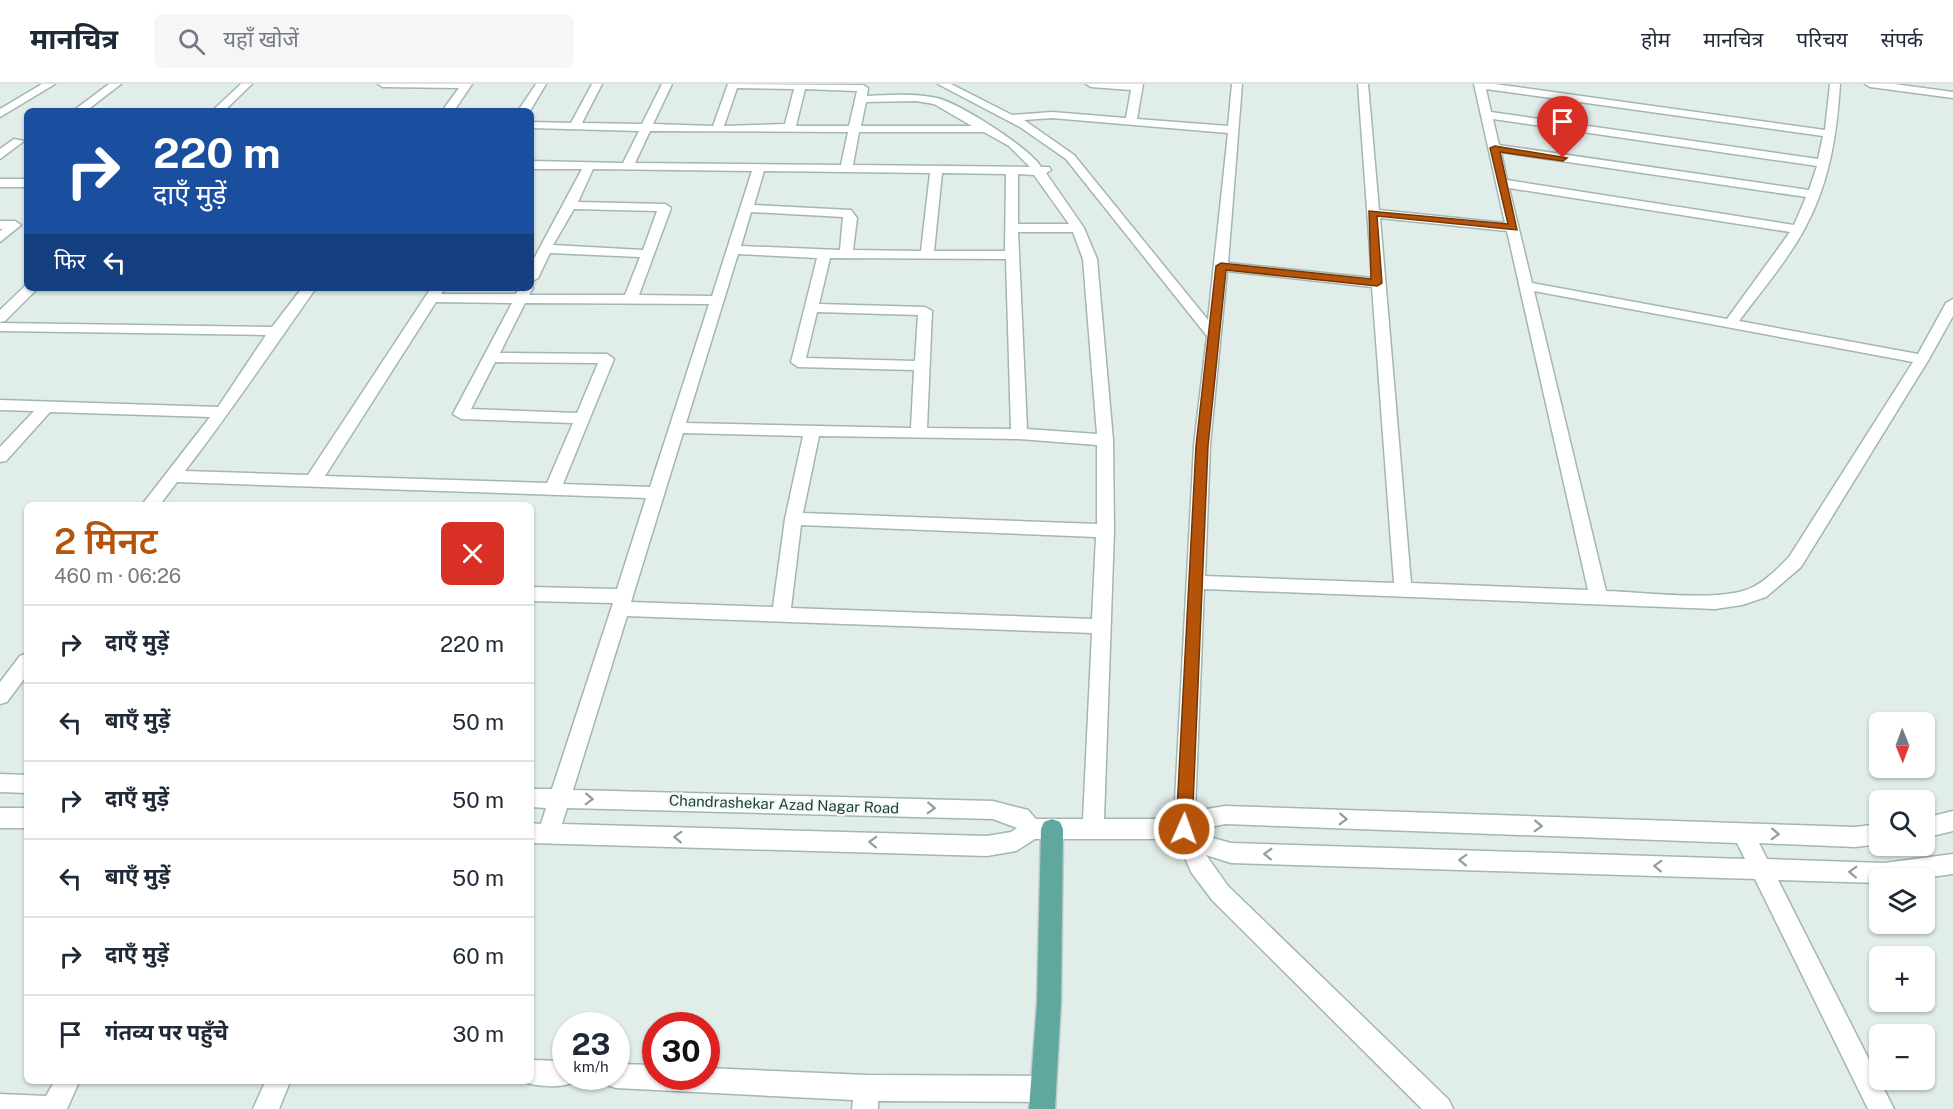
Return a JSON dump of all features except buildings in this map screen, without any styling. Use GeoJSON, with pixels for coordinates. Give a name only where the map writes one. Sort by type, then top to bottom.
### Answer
{"type":"FeatureCollection","features":[{"type":"Feature","properties":{"kind":"main road"},"geometry":{"type":"LineString","coordinates":[[1042,829],[1049,990],[1042,1099]]}},
{"type":"Feature","properties":{"kind":"street"},"geometry":{"type":"LineString","coordinates":[[0,114],[50,84]]}},
{"type":"Feature","properties":{"kind":"street"},"geometry":{"type":"LineString","coordinates":[[83,108],[116,84]]}},
{"type":"Feature","properties":{"kind":"street"},"geometry":{"type":"LineString","coordinates":[[221,108],[247,84]]}},
{"type":"Feature","properties":{"kind":"street"},"geometry":{"type":"LineString","coordinates":[[383,84],[467,84]]}},
{"type":"Feature","properties":{"kind":"street"},"geometry":{"type":"LineString","coordinates":[[450,108],[467,84]]}},
{"type":"Feature","properties":{"kind":"street"},"geometry":{"type":"LineString","coordinates":[[526,108],[542,84]]}},
{"type":"Feature","properties":{"kind":"street"},"geometry":{"type":"LineString","coordinates":[[575,126],[597,84]]}},
{"type":"Feature","properties":{"kind":"street"},"geometry":{"type":"LineString","coordinates":[[627,166],[667,84]]}},
{"type":"Feature","properties":{"kind":"street"},"geometry":{"type":"LineString","coordinates":[[717,129],[733,84],[862,90],[937,101],[1023,151],[1042,171],[1078,228],[1090,259],[1105,440],[1105,531],[1099,626],[1093,830]]}},
{"type":"Feature","properties":{"kind":"street"},"geometry":{"type":"LineString","coordinates":[[943,84],[1049,141],[1079,167],[1213,335]]}},
{"type":"Feature","properties":{"kind":"street"},"geometry":{"type":"LineString","coordinates":[[1091,84],[1137,86],[1131,121]]}},
{"type":"Feature","properties":{"kind":"street"},"geometry":{"type":"LineString","coordinates":[[1237,84],[1202,446],[1184,829],[1199,865],[1220,893],[1440,1109]]}},
{"type":"Feature","properties":{"kind":"street"},"geometry":{"type":"LineString","coordinates":[[1363,84],[1377,283],[1404,590]]}},
{"type":"Feature","properties":{"kind":"street"},"geometry":{"type":"LineString","coordinates":[[1730,324],[1797,229],[1824,163],[1831,134],[1835,84]]}},
{"type":"Feature","properties":{"kind":"street"},"geometry":{"type":"LineString","coordinates":[[1870,84],[1953,94]]}},
{"type":"Feature","properties":{"kind":"street"},"geometry":{"type":"LineString","coordinates":[[1599,598],[1479,85],[1831,134]]}},
{"type":"Feature","properties":{"kind":"street"},"geometry":{"type":"LineString","coordinates":[[787,129],[791,124],[800,86]]}},
{"type":"Feature","properties":{"kind":"street"},"geometry":{"type":"LineString","coordinates":[[846,169],[862,90]]}},
{"type":"Feature","properties":{"kind":"street"},"geometry":{"type":"LineString","coordinates":[[1010,118],[1039,115],[1234,130]]}},
{"type":"Feature","properties":{"kind":"street"},"geometry":{"type":"LineString","coordinates":[[1487,115],[1824,163]]}},
{"type":"Feature","properties":{"kind":"street"},"geometry":{"type":"LineString","coordinates":[[534,125],[717,129],[986,129]]}},
{"type":"Feature","properties":{"kind":"street"},"geometry":{"type":"LineString","coordinates":[[0,155],[18,141]]}},
{"type":"Feature","properties":{"kind":"street"},"geometry":{"type":"LineString","coordinates":[[1495,148],[1811,194]]}},
{"type":"Feature","properties":{"kind":"street"},"geometry":{"type":"LineString","coordinates":[[534,165],[1042,171]]}},
{"type":"Feature","properties":{"kind":"street"},"geometry":{"type":"LineString","coordinates":[[534,272],[589,166]]}},
{"type":"Feature","properties":{"kind":"street"},"geometry":{"type":"LineString","coordinates":[[1063,169],[1079,167]]}},
{"type":"Feature","properties":{"kind":"street"},"geometry":{"type":"LineString","coordinates":[[759,168],[560,798],[540,833],[987,846],[1016,841],[1042,829],[1184,829],[1207,846],[1231,853],[1884,873],[1953,864]]}},
{"type":"Feature","properties":{"kind":"street"},"geometry":{"type":"LineString","coordinates":[[927,255],[936,170]]}},
{"type":"Feature","properties":{"kind":"street"},"geometry":{"type":"LineString","coordinates":[[1012,171],[1012,255],[1019,434]]}},
{"type":"Feature","properties":{"kind":"street"},"geometry":{"type":"LineString","coordinates":[[0,183],[24,183]]}},
{"type":"Feature","properties":{"kind":"street"},"geometry":{"type":"LineString","coordinates":[[1503,183],[1797,229]]}},
{"type":"Feature","properties":{"kind":"street"},"geometry":{"type":"LineString","coordinates":[[570,205],[665,208],[630,300]]}},
{"type":"Feature","properties":{"kind":"street"},"geometry":{"type":"LineString","coordinates":[[746,208],[847,213],[851,218],[846,255]]}},
{"type":"Feature","properties":{"kind":"street"},"geometry":{"type":"LineString","coordinates":[[1372,213],[1514,228]]}},
{"type":"Feature","properties":{"kind":"street"},"geometry":{"type":"LineString","coordinates":[[0,225],[15,225],[0,238]]}},
{"type":"Feature","properties":{"kind":"street"},"geometry":{"type":"LineString","coordinates":[[1012,228],[1078,228]]}},
{"type":"Feature","properties":{"kind":"street"},"geometry":{"type":"LineString","coordinates":[[545,249],[649,254]]}},
{"type":"Feature","properties":{"kind":"street"},"geometry":{"type":"LineString","coordinates":[[733,250],[846,255],[1012,255]]}},
{"type":"Feature","properties":{"kind":"street"},"geometry":{"type":"LineString","coordinates":[[824,254],[798,362],[922,366]]}},
{"type":"Feature","properties":{"kind":"street"},"geometry":{"type":"LineString","coordinates":[[1221,266],[1377,283]]}},
{"type":"Feature","properties":{"kind":"street"},"geometry":{"type":"LineString","coordinates":[[1527,286],[1922,359]]}},
{"type":"Feature","properties":{"kind":"street"},"geometry":{"type":"LineString","coordinates":[[0,318],[28,291]]}},
{"type":"Feature","properties":{"kind":"street"},"geometry":{"type":"LineString","coordinates":[[152,502],[222,412],[276,331],[307,291]]}},
{"type":"Feature","properties":{"kind":"street"},"geometry":{"type":"LineString","coordinates":[[313,481],[435,293],[523,294],[630,300],[717,300]]}},
{"type":"Feature","properties":{"kind":"street"},"geometry":{"type":"LineString","coordinates":[[523,294],[461,414],[583,418]]}},
{"type":"Feature","properties":{"kind":"street"},"geometry":{"type":"LineString","coordinates":[[1195,582],[1715,602],[1750,598],[1772,584],[1794,562],[1922,359],[1953,303]]}},
{"type":"Feature","properties":{"kind":"street"},"geometry":{"type":"LineString","coordinates":[[811,308],[925,311],[919,433]]}},
{"type":"Feature","properties":{"kind":"street"},"geometry":{"type":"LineString","coordinates":[[0,327],[276,331]]}},
{"type":"Feature","properties":{"kind":"street"},"geometry":{"type":"LineString","coordinates":[[491,357],[607,359],[553,489]]}},
{"type":"Feature","properties":{"kind":"street"},"geometry":{"type":"LineString","coordinates":[[0,405],[222,412]]}},
{"type":"Feature","properties":{"kind":"street"},"geometry":{"type":"LineString","coordinates":[[0,457],[46,407]]}},
{"type":"Feature","properties":{"kind":"street"},"geometry":{"type":"LineString","coordinates":[[677,428],[1019,434],[1105,440]]}},
{"type":"Feature","properties":{"kind":"street"},"geometry":{"type":"LineString","coordinates":[[781,615],[793,519],[812,431]]}},
{"type":"Feature","properties":{"kind":"street"},"geometry":{"type":"LineString","coordinates":[[173,476],[656,493]]}},
{"type":"Feature","properties":{"kind":"street"},"geometry":{"type":"LineString","coordinates":[[793,519],[1105,531]]}},
{"type":"Feature","properties":{"kind":"street"},"geometry":{"type":"LineString","coordinates":[[534,594],[781,615],[1099,626]]}},
{"type":"Feature","properties":{"kind":"street"},"geometry":{"type":"LineString","coordinates":[[0,696],[24,665]]}},
{"type":"Feature","properties":{"kind":"street"},"geometry":{"type":"LineString","coordinates":[[0,783],[24,784]]}},
{"type":"Feature","properties":{"kind":"street","name":"Chandrashekar Azad Nagar Road"},"geometry":{"type":"LineString","coordinates":[[534,798],[993,810],[1021,817],[1042,829]]}},
{"type":"Feature","properties":{"kind":"street"},"geometry":{"type":"LineString","coordinates":[[1184,829],[1195,820],[1207,815],[1225,815],[1855,837],[1869,835]]}},
{"type":"Feature","properties":{"kind":"street"},"geometry":{"type":"LineString","coordinates":[[0,818],[24,818]]}},
{"type":"Feature","properties":{"kind":"street"},"geometry":{"type":"LineString","coordinates":[[1935,827],[1953,821]]}},
{"type":"Feature","properties":{"kind":"street"},"geometry":{"type":"LineString","coordinates":[[1743,833],[1881,1109]]}},
{"type":"Feature","properties":{"kind":"street"},"geometry":{"type":"LineString","coordinates":[[534,1072],[552,1073]]}},
{"type":"Feature","properties":{"kind":"street"},"geometry":{"type":"LineString","coordinates":[[630,1077],[866,1098],[1042,1099]]}},
{"type":"Feature","properties":{"kind":"street"},"geometry":{"type":"LineString","coordinates":[[53,1109],[66,1084]]}},
{"type":"Feature","properties":{"kind":"street"},"geometry":{"type":"LineString","coordinates":[[266,1109],[277,1084]]}},
{"type":"Feature","properties":{"kind":"street"},"geometry":{"type":"LineString","coordinates":[[0,1107],[48,1109]]}},
{"type":"Feature","properties":{"kind":"route"},"geometry":{"type":"LineString","coordinates":[[1184,829],[1197,519],[1202,446],[1221,266],[1377,283],[1372,213],[1514,228],[1495,148],[1563,158]]}}]}
